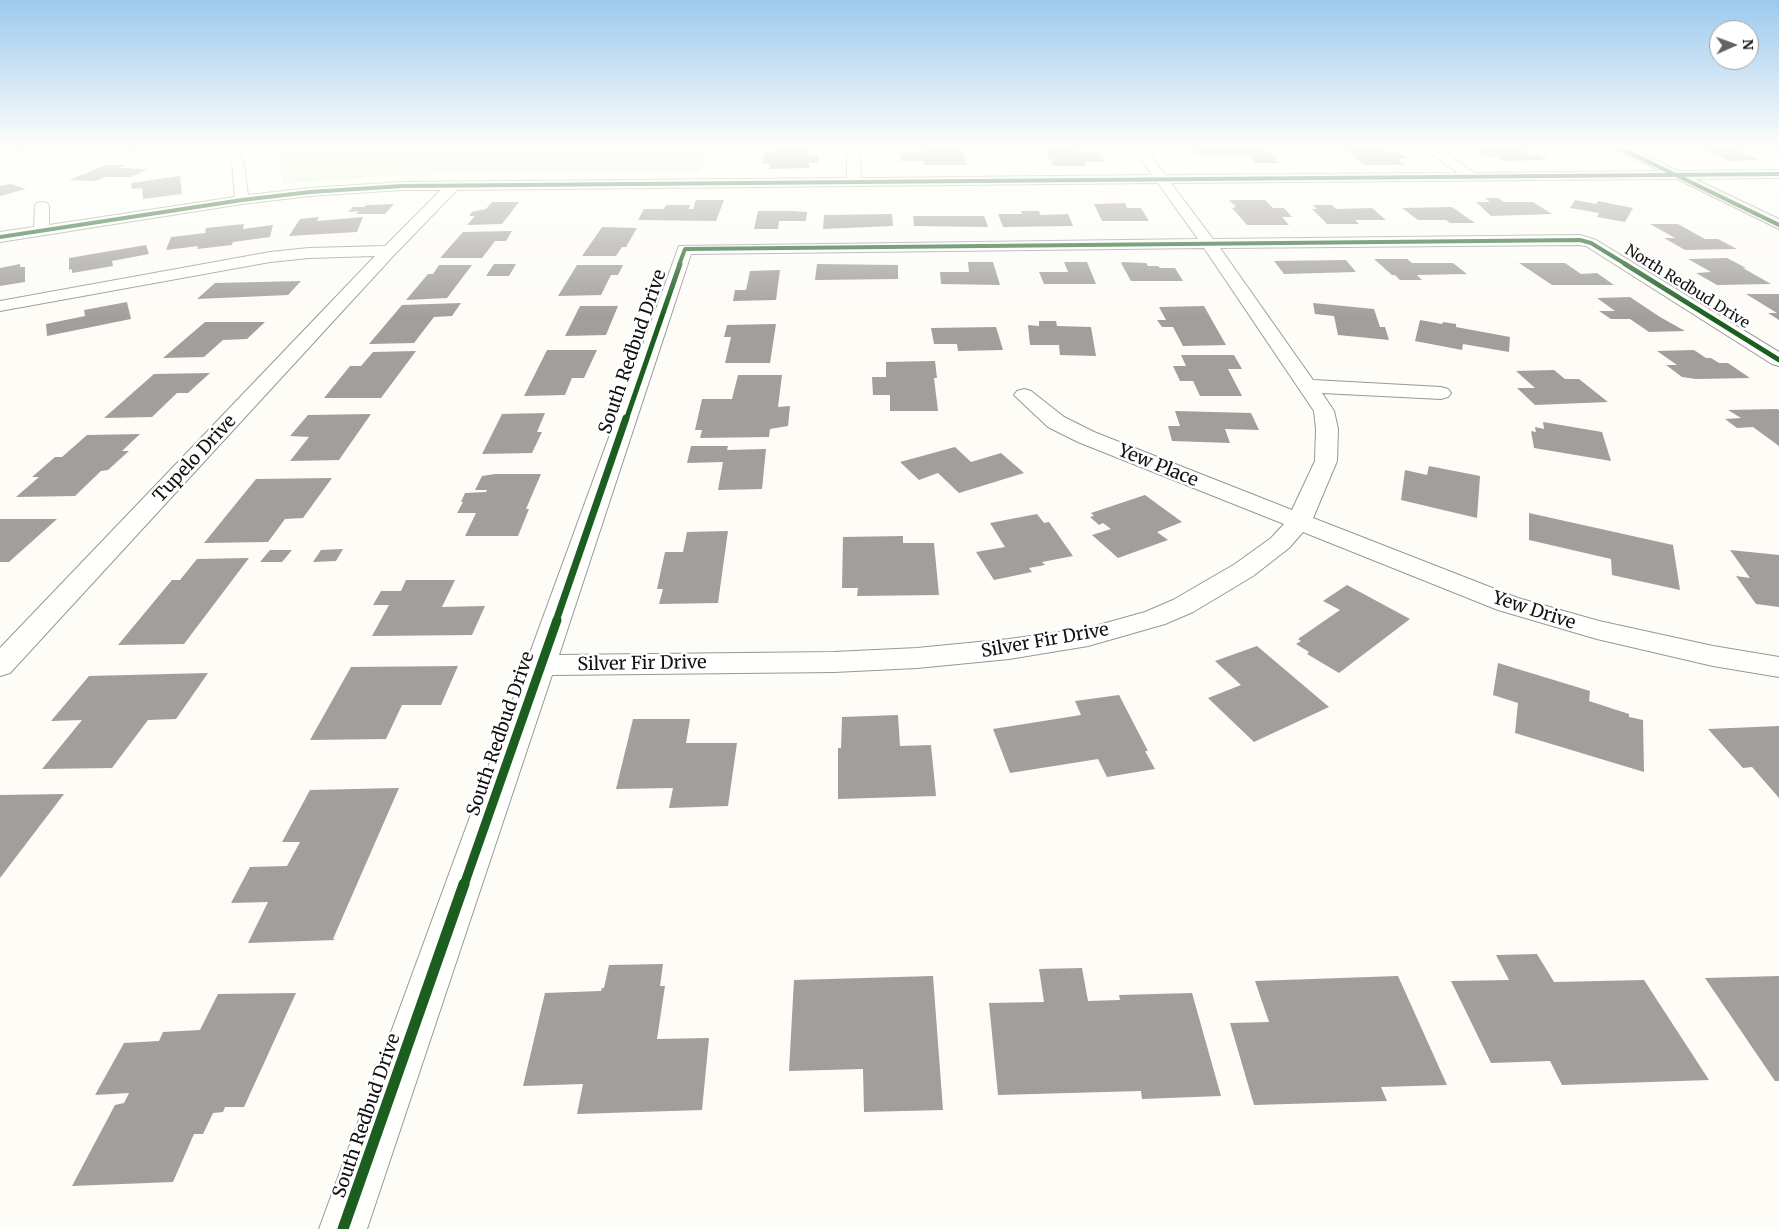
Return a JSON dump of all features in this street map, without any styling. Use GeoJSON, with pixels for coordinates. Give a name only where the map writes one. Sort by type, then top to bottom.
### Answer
{"type":"FeatureCollection","features":[{"type":"Feature","properties":{"kind":"main road"},"geometry":{"type":"LineString","coordinates":[[1734,203],[1779,225]]}},
{"type":"Feature","properties":{"kind":"street"},"geometry":{"type":"LineString","coordinates":[[0,237],[220,203]]}},
{"type":"Feature","properties":{"kind":"street","name":"Tupelo Drive"},"geometry":{"type":"LineString","coordinates":[[0,666],[12,642],[436,203]]}},
{"type":"Feature","properties":{"kind":"street","name":"Silver Fir Drive"},"geometry":{"type":"LineString","coordinates":[[541,666],[834,662],[917,658],[1009,649],[1088,637],[1155,618],[1183,606],[1244,570],[1280,543],[1299,522],[1326,461],[1327,429],[1324,411],[1209,244],[1179,203]]}},
{"type":"Feature","properties":{"kind":"street"},"geometry":{"type":"LineString","coordinates":[[41,230],[42,206]]}},
{"type":"Feature","properties":{"kind":"street","name":"North Redbud Drive"},"geometry":{"type":"LineString","coordinates":[[1209,244],[1580,240],[1591,243],[1779,360]]}},
{"type":"Feature","properties":{"kind":"street","name":"South Redbud Drive"},"geometry":{"type":"LineString","coordinates":[[343,1229],[541,666],[685,248],[1209,244]]}},
{"type":"Feature","properties":{"kind":"street"},"geometry":{"type":"LineString","coordinates":[[0,306],[270,257],[309,253],[389,251]]}},
{"type":"Feature","properties":{"kind":"street"},"geometry":{"type":"LineString","coordinates":[[1308,386],[1441,393]]}},
{"type":"Feature","properties":{"kind":"street","name":"Yew Place"},"geometry":{"type":"LineString","coordinates":[[1024,395],[1056,422],[1086,437],[1299,522]]}},
{"type":"Feature","properties":{"kind":"street","name":"Yew Drive"},"geometry":{"type":"LineString","coordinates":[[1299,522],[1508,604],[1597,630],[1713,656],[1779,667]]}},
{"type":"Feature","properties":{"kind":"building"},"geometry":{"type":"Polygon","coordinates":[[[491,203],[518,203],[502,224],[467,225],[475,216],[469,216],[472,212],[486,209],[491,203]]]}},
{"type":"Feature","properties":{"kind":"building"},"geometry":{"type":"Polygon","coordinates":[[[695,203],[723,203],[716,221],[638,220],[644,209],[664,209],[666,205],[690,205],[689,209],[693,209],[695,203]]]}},
{"type":"Feature","properties":{"kind":"building"},"geometry":{"type":"Polygon","coordinates":[[[1125,203],[1127,208],[1141,208],[1149,221],[1102,221],[1094,204],[1125,203]]]}},
{"type":"Feature","properties":{"kind":"building"},"geometry":{"type":"Polygon","coordinates":[[[1232,203],[1268,203],[1273,208],[1284,208],[1292,217],[1282,217],[1289,225],[1247,225],[1232,208],[1236,207],[1232,203]]]}},
{"type":"Feature","properties":{"kind":"building"},"geometry":{"type":"Polygon","coordinates":[[[1477,203],[1535,203],[1552,214],[1491,216],[1477,203]]]}},
{"type":"Feature","properties":{"kind":"building"},"geometry":{"type":"Polygon","coordinates":[[[1573,203],[1610,203],[1633,208],[1625,222],[1597,217],[1599,213],[1570,208],[1573,203]]]}},
{"type":"Feature","properties":{"kind":"building"},"geometry":{"type":"Polygon","coordinates":[[[394,204],[385,214],[356,214],[359,211],[348,212],[353,207],[394,204]]]}},
{"type":"Feature","properties":{"kind":"building"},"geometry":{"type":"Polygon","coordinates":[[[1313,205],[1332,205],[1336,209],[1372,208],[1386,220],[1355,220],[1359,224],[1327,224],[1312,209],[1317,209],[1313,205]]]}},
{"type":"Feature","properties":{"kind":"building"},"geometry":{"type":"Polygon","coordinates":[[[1452,207],[1475,223],[1418,220],[1402,208],[1452,207]]]}},
{"type":"Feature","properties":{"kind":"building"},"geometry":{"type":"Polygon","coordinates":[[[758,211],[807,212],[806,221],[779,221],[778,229],[754,229],[758,211]]]}},
{"type":"Feature","properties":{"kind":"building"},"geometry":{"type":"Polygon","coordinates":[[[1021,211],[1039,211],[1040,215],[1068,214],[1073,226],[1003,227],[998,214],[1022,214],[1021,211]]]}},
{"type":"Feature","properties":{"kind":"building"},"geometry":{"type":"Polygon","coordinates":[[[892,214],[893,226],[823,229],[824,215],[892,214]]]}},
{"type":"Feature","properties":{"kind":"building"},"geometry":{"type":"Polygon","coordinates":[[[913,216],[984,216],[988,227],[914,226],[913,216]]]}},
{"type":"Feature","properties":{"kind":"building"},"geometry":{"type":"Polygon","coordinates":[[[319,217],[317,221],[363,217],[357,232],[289,236],[300,219],[319,217]]]}},
{"type":"Feature","properties":{"kind":"building"},"geometry":{"type":"Polygon","coordinates":[[[244,224],[243,229],[273,225],[270,237],[233,242],[232,245],[197,249],[198,246],[166,250],[171,237],[205,233],[206,228],[244,224]]]}},
{"type":"Feature","properties":{"kind":"building"},"geometry":{"type":"Polygon","coordinates":[[[1650,224],[1678,224],[1705,239],[1718,239],[1737,249],[1685,250],[1664,238],[1675,238],[1650,224]]]}},
{"type":"Feature","properties":{"kind":"building"},"geometry":{"type":"Polygon","coordinates":[[[602,227],[637,228],[626,247],[622,247],[616,256],[582,256],[602,227]]]}},
{"type":"Feature","properties":{"kind":"building"},"geometry":{"type":"Polygon","coordinates":[[[512,231],[506,241],[495,241],[482,258],[440,258],[463,232],[512,231]]]}},
{"type":"Feature","properties":{"kind":"building"},"geometry":{"type":"Polygon","coordinates":[[[146,245],[149,254],[112,261],[113,266],[72,273],[72,269],[69,270],[69,258],[146,245]]]}},
{"type":"Feature","properties":{"kind":"building"},"geometry":{"type":"Polygon","coordinates":[[[1727,258],[1771,284],[1717,285],[1696,273],[1711,272],[1688,259],[1727,258]]]}},
{"type":"Feature","properties":{"kind":"building"},"geometry":{"type":"Polygon","coordinates":[[[1374,259],[1407,259],[1412,263],[1453,263],[1467,274],[1417,275],[1422,280],[1400,280],[1374,259]]]}},
{"type":"Feature","properties":{"kind":"building"},"geometry":{"type":"Polygon","coordinates":[[[1346,260],[1356,272],[1284,274],[1274,261],[1346,260]]]}},
{"type":"Feature","properties":{"kind":"building"},"geometry":{"type":"Polygon","coordinates":[[[968,262],[993,262],[1000,285],[941,284],[940,272],[969,272],[968,262]]]}},
{"type":"Feature","properties":{"kind":"building"},"geometry":{"type":"Polygon","coordinates":[[[1064,262],[1087,262],[1096,284],[1044,284],[1039,272],[1068,272],[1064,262]]]}},
{"type":"Feature","properties":{"kind":"building"},"geometry":{"type":"Polygon","coordinates":[[[1121,263],[1146,263],[1148,266],[1158,266],[1160,268],[1175,268],[1183,281],[1131,281],[1121,263]]]}},
{"type":"Feature","properties":{"kind":"building"},"geometry":{"type":"Polygon","coordinates":[[[1519,263],[1565,263],[1581,274],[1597,273],[1614,285],[1552,285],[1519,263]]]}},
{"type":"Feature","properties":{"kind":"building"},"geometry":{"type":"Polygon","coordinates":[[[20,264],[20,267],[25,267],[25,282],[0,286],[0,268],[20,264]]]}},
{"type":"Feature","properties":{"kind":"building"},"geometry":{"type":"Polygon","coordinates":[[[494,264],[516,264],[509,276],[486,276],[494,264]]]}},
{"type":"Feature","properties":{"kind":"building"},"geometry":{"type":"Polygon","coordinates":[[[817,264],[898,265],[898,279],[815,280],[817,264]]]}},
{"type":"Feature","properties":{"kind":"building"},"geometry":{"type":"Polygon","coordinates":[[[439,265],[472,265],[447,298],[406,300],[428,274],[433,274],[439,265]]]}},
{"type":"Feature","properties":{"kind":"building"},"geometry":{"type":"Polygon","coordinates":[[[577,265],[623,265],[618,275],[611,275],[601,295],[558,296],[577,265]]]}},
{"type":"Feature","properties":{"kind":"building"},"geometry":{"type":"Polygon","coordinates":[[[780,270],[776,300],[733,301],[735,290],[746,290],[750,271],[780,270]]]}},
{"type":"Feature","properties":{"kind":"building"},"geometry":{"type":"Polygon","coordinates":[[[301,281],[288,295],[197,299],[215,283],[301,281]]]}},
{"type":"Feature","properties":{"kind":"building"},"geometry":{"type":"Polygon","coordinates":[[[1746,294],[1779,294],[1779,320],[1768,313],[1777,313],[1746,294]]]}},
{"type":"Feature","properties":{"kind":"building"},"geometry":{"type":"Polygon","coordinates":[[[1630,297],[1685,331],[1649,332],[1630,319],[1611,319],[1599,311],[1615,311],[1597,298],[1630,297]]]}},
{"type":"Feature","properties":{"kind":"building"},"geometry":{"type":"Polygon","coordinates":[[[127,302],[131,319],[47,336],[46,324],[85,316],[84,310],[127,302]]]}},
{"type":"Feature","properties":{"kind":"building"},"geometry":{"type":"Polygon","coordinates":[[[461,303],[452,316],[434,317],[414,343],[369,344],[402,305],[461,303]]]}},
{"type":"Feature","properties":{"kind":"building"},"geometry":{"type":"Polygon","coordinates":[[[1313,303],[1374,309],[1380,327],[1385,327],[1389,340],[1338,335],[1334,316],[1315,314],[1313,303]]]}},
{"type":"Feature","properties":{"kind":"building"},"geometry":{"type":"Polygon","coordinates":[[[580,306],[618,306],[606,335],[565,336],[580,306]]]}},
{"type":"Feature","properties":{"kind":"building"},"geometry":{"type":"Polygon","coordinates":[[[1204,306],[1226,345],[1183,346],[1173,327],[1162,327],[1157,320],[1166,320],[1159,307],[1204,306]]]}},
{"type":"Feature","properties":{"kind":"building"},"geometry":{"type":"Polygon","coordinates":[[[1420,320],[1442,324],[1443,322],[1456,324],[1456,327],[1510,337],[1509,352],[1463,344],[1462,350],[1415,341],[1420,320]]]}},
{"type":"Feature","properties":{"kind":"building"},"geometry":{"type":"Polygon","coordinates":[[[1039,321],[1056,321],[1057,326],[1091,327],[1096,356],[1060,355],[1059,345],[1030,345],[1028,325],[1039,326],[1039,321]]]}},
{"type":"Feature","properties":{"kind":"building"},"geometry":{"type":"Polygon","coordinates":[[[205,322],[265,322],[247,339],[223,340],[204,357],[163,358],[205,322]]]}},
{"type":"Feature","properties":{"kind":"building"},"geometry":{"type":"Polygon","coordinates":[[[776,324],[770,363],[725,363],[731,337],[724,337],[727,325],[776,324]]]}},
{"type":"Feature","properties":{"kind":"building"},"geometry":{"type":"Polygon","coordinates":[[[996,327],[1003,350],[958,351],[957,344],[934,344],[931,328],[996,327]]]}},
{"type":"Feature","properties":{"kind":"building"},"geometry":{"type":"Polygon","coordinates":[[[547,350],[597,350],[584,378],[572,378],[565,395],[524,396],[547,350]]]}},
{"type":"Feature","properties":{"kind":"building"},"geometry":{"type":"Polygon","coordinates":[[[1694,350],[1706,358],[1711,358],[1719,363],[1728,363],[1750,378],[1696,379],[1682,377],[1666,365],[1677,365],[1657,351],[1694,350]]]}},
{"type":"Feature","properties":{"kind":"building"},"geometry":{"type":"Polygon","coordinates":[[[416,351],[381,398],[324,398],[350,366],[361,366],[373,352],[416,351]]]}},
{"type":"Feature","properties":{"kind":"building"},"geometry":{"type":"Polygon","coordinates":[[[1181,355],[1234,355],[1242,369],[1228,369],[1242,396],[1200,396],[1193,381],[1180,381],[1173,366],[1186,366],[1181,355]]]}},
{"type":"Feature","properties":{"kind":"building"},"geometry":{"type":"Polygon","coordinates":[[[935,361],[937,378],[934,378],[938,411],[890,411],[890,395],[873,395],[872,377],[886,377],[886,362],[935,361]]]}},
{"type":"Feature","properties":{"kind":"building"},"geometry":{"type":"Polygon","coordinates":[[[1554,370],[1565,379],[1579,379],[1608,402],[1535,405],[1517,388],[1535,388],[1516,371],[1554,370]]]}},
{"type":"Feature","properties":{"kind":"building"},"geometry":{"type":"Polygon","coordinates":[[[210,373],[188,393],[177,393],[152,417],[104,418],[154,374],[210,373]]]}},
{"type":"Feature","properties":{"kind":"building"},"geometry":{"type":"Polygon","coordinates":[[[738,375],[782,375],[778,407],[790,406],[788,426],[770,429],[769,437],[700,438],[702,430],[695,430],[702,399],[732,399],[738,375]]]}},
{"type":"Feature","properties":{"kind":"building"},"geometry":{"type":"Polygon","coordinates":[[[1728,410],[1779,410],[1779,446],[1753,427],[1737,428],[1725,419],[1741,418],[1728,410]]]}},
{"type":"Feature","properties":{"kind":"building"},"geometry":{"type":"Polygon","coordinates":[[[1175,411],[1251,413],[1259,430],[1225,429],[1230,443],[1172,441],[1168,426],[1180,426],[1175,411]]]}},
{"type":"Feature","properties":{"kind":"building"},"geometry":{"type":"Polygon","coordinates":[[[545,413],[537,432],[542,432],[532,453],[482,454],[502,414],[545,413]]]}},
{"type":"Feature","properties":{"kind":"building"},"geometry":{"type":"Polygon","coordinates":[[[371,414],[339,460],[290,461],[309,437],[290,436],[308,415],[371,414]]]}},
{"type":"Feature","properties":{"kind":"building"},"geometry":{"type":"Polygon","coordinates":[[[1543,422],[1602,432],[1611,461],[1534,448],[1531,431],[1536,432],[1535,427],[1544,429],[1543,422]]]}},
{"type":"Feature","properties":{"kind":"building"},"geometry":{"type":"Polygon","coordinates":[[[140,434],[122,451],[129,451],[108,470],[101,471],[75,496],[16,497],[39,477],[32,477],[55,457],[62,457],[87,435],[140,434]]]}},
{"type":"Feature","properties":{"kind":"building"},"geometry":{"type":"Polygon","coordinates":[[[691,446],[728,446],[727,450],[766,449],[762,489],[718,490],[723,462],[687,463],[691,446]]]}},
{"type":"Feature","properties":{"kind":"building"},"geometry":{"type":"Polygon","coordinates":[[[955,447],[971,462],[1001,453],[1024,473],[959,493],[938,473],[919,480],[900,462],[955,447]]]}},
{"type":"Feature","properties":{"kind":"building"},"geometry":{"type":"Polygon","coordinates":[[[1429,466],[1480,476],[1477,518],[1401,500],[1405,470],[1427,475],[1429,466]]]}},
{"type":"Feature","properties":{"kind":"building"},"geometry":{"type":"Polygon","coordinates":[[[495,474],[541,474],[526,509],[529,509],[518,536],[465,536],[476,513],[457,513],[465,493],[486,492],[487,490],[475,490],[482,476],[495,474]]]}},
{"type":"Feature","properties":{"kind":"building"},"geometry":{"type":"Polygon","coordinates":[[[332,478],[303,518],[285,519],[268,542],[204,543],[256,479],[332,478]]]}},
{"type":"Feature","properties":{"kind":"building"},"geometry":{"type":"Polygon","coordinates":[[[1145,495],[1182,522],[1157,532],[1168,540],[1118,558],[1092,535],[1111,529],[1103,523],[1099,525],[1090,517],[1094,516],[1091,513],[1145,495]]]}},
{"type":"Feature","properties":{"kind":"building"},"geometry":{"type":"Polygon","coordinates":[[[1529,513],[1673,545],[1680,590],[1612,575],[1611,559],[1529,540],[1529,513]]]}},
{"type":"Feature","properties":{"kind":"building"},"geometry":{"type":"Polygon","coordinates":[[[1037,514],[1044,523],[1049,522],[1073,556],[1042,562],[1045,565],[1029,568],[1032,572],[994,580],[976,552],[1005,547],[990,523],[1037,514]]]}},
{"type":"Feature","properties":{"kind":"building"},"geometry":{"type":"Polygon","coordinates":[[[0,519],[57,519],[9,562],[0,562],[0,519]]]}},
{"type":"Feature","properties":{"kind":"building"},"geometry":{"type":"Polygon","coordinates":[[[728,531],[718,603],[659,604],[663,589],[657,589],[665,552],[683,552],[687,532],[728,531]]]}},
{"type":"Feature","properties":{"kind":"building"},"geometry":{"type":"Polygon","coordinates":[[[903,536],[903,543],[934,543],[939,595],[857,596],[858,588],[842,588],[843,537],[903,536]]]}},
{"type":"Feature","properties":{"kind":"building"},"geometry":{"type":"Polygon","coordinates":[[[343,549],[336,561],[313,562],[321,550],[343,549]]]}},
{"type":"Feature","properties":{"kind":"building"},"geometry":{"type":"Polygon","coordinates":[[[270,550],[292,550],[282,562],[260,562],[270,550]]]}},
{"type":"Feature","properties":{"kind":"building"},"geometry":{"type":"Polygon","coordinates":[[[1730,550],[1779,555],[1779,607],[1756,604],[1736,576],[1750,578],[1730,550]]]}},
{"type":"Feature","properties":{"kind":"building"},"geometry":{"type":"Polygon","coordinates":[[[249,558],[184,644],[118,645],[172,580],[180,580],[197,559],[249,558]]]}},
{"type":"Feature","properties":{"kind":"building"},"geometry":{"type":"Polygon","coordinates":[[[406,580],[455,580],[442,607],[485,606],[472,635],[372,636],[389,605],[373,605],[381,591],[401,591],[406,580]]]}},
{"type":"Feature","properties":{"kind":"building"},"geometry":{"type":"Polygon","coordinates":[[[1347,585],[1410,619],[1339,673],[1307,654],[1309,652],[1296,644],[1301,641],[1298,639],[1340,610],[1323,601],[1347,585]]]}},
{"type":"Feature","properties":{"kind":"building"},"geometry":{"type":"Polygon","coordinates":[[[1257,646],[1329,707],[1254,742],[1208,698],[1241,685],[1215,661],[1257,646]]]}},
{"type":"Feature","properties":{"kind":"building"},"geometry":{"type":"Polygon","coordinates":[[[1498,663],[1590,691],[1589,701],[1629,714],[1629,717],[1643,720],[1644,772],[1515,733],[1518,703],[1493,695],[1498,663]]]}},
{"type":"Feature","properties":{"kind":"building"},"geometry":{"type":"Polygon","coordinates":[[[458,666],[441,705],[402,705],[386,739],[310,740],[351,667],[458,666]]]}},
{"type":"Feature","properties":{"kind":"building"},"geometry":{"type":"Polygon","coordinates":[[[208,673],[176,719],[148,720],[112,768],[42,769],[82,720],[51,721],[89,676],[208,673]]]}},
{"type":"Feature","properties":{"kind":"building"},"geometry":{"type":"Polygon","coordinates":[[[1119,695],[1148,751],[1145,751],[1155,769],[1107,777],[1098,759],[1010,773],[993,729],[1081,715],[1075,701],[1119,695]]]}},
{"type":"Feature","properties":{"kind":"building"},"geometry":{"type":"Polygon","coordinates":[[[898,715],[900,746],[931,745],[936,796],[838,799],[838,748],[841,748],[842,717],[898,715]]]}},
{"type":"Feature","properties":{"kind":"building"},"geometry":{"type":"Polygon","coordinates":[[[633,719],[690,719],[686,743],[737,743],[728,806],[669,808],[673,788],[616,789],[633,719]]]}},
{"type":"Feature","properties":{"kind":"building"},"geometry":{"type":"Polygon","coordinates":[[[1779,726],[1779,798],[1752,767],[1743,768],[1708,729],[1779,726]]]}},
{"type":"Feature","properties":{"kind":"building"},"geometry":{"type":"Polygon","coordinates":[[[399,788],[333,939],[335,940],[248,943],[268,902],[231,903],[250,867],[287,866],[300,842],[282,842],[310,790],[399,788]]]}},
{"type":"Feature","properties":{"kind":"building"},"geometry":{"type":"Polygon","coordinates":[[[64,794],[0,878],[0,795],[64,794]]]}},
{"type":"Feature","properties":{"kind":"building"},"geometry":{"type":"Polygon","coordinates":[[[1537,954],[1554,982],[1644,980],[1709,1080],[1562,1085],[1550,1061],[1491,1063],[1451,981],[1509,980],[1496,955],[1537,954]]]}},
{"type":"Feature","properties":{"kind":"building"},"geometry":{"type":"Polygon","coordinates":[[[663,964],[660,986],[665,986],[657,1039],[709,1038],[702,1110],[577,1114],[583,1084],[523,1086],[545,993],[601,991],[604,988],[609,965],[663,964]]]}},
{"type":"Feature","properties":{"kind":"building"},"geometry":{"type":"Polygon","coordinates":[[[1082,968],[1088,1001],[1120,1000],[1119,995],[1192,993],[1221,1096],[1142,1099],[1141,1091],[998,1095],[989,1003],[1044,1002],[1039,969],[1082,968]]]}},
{"type":"Feature","properties":{"kind":"building"},"geometry":{"type":"Polygon","coordinates":[[[933,976],[943,1110],[864,1112],[863,1069],[789,1071],[794,980],[933,976]]]}},
{"type":"Feature","properties":{"kind":"building"},"geometry":{"type":"Polygon","coordinates":[[[1398,976],[1447,1085],[1381,1087],[1387,1101],[1254,1105],[1230,1023],[1269,1022],[1255,981],[1398,976]]]}},
{"type":"Feature","properties":{"kind":"building"},"geometry":{"type":"Polygon","coordinates":[[[1779,976],[1779,1081],[1775,1081],[1705,978],[1779,976]]]}},
{"type":"Feature","properties":{"kind":"building"},"geometry":{"type":"Polygon","coordinates":[[[296,993],[244,1107],[225,1107],[223,1112],[213,1113],[203,1134],[194,1134],[173,1182],[72,1186],[115,1105],[124,1103],[129,1093],[95,1095],[124,1043],[159,1041],[163,1032],[200,1030],[218,994],[296,993]]]}},
{"type":"Feature","properties":{"kind":"cycle path"},"geometry":{"type":"LineString","coordinates":[[0,237],[220,203]]}},
{"type":"Feature","properties":{"kind":"cycle path"},"geometry":{"type":"LineString","coordinates":[[1734,203],[1779,225]]}},
{"type":"Feature","properties":{"kind":"cycle path"},"geometry":{"type":"LineString","coordinates":[[343,1229],[685,249],[1580,240],[1591,243],[1779,360]]}}]}
